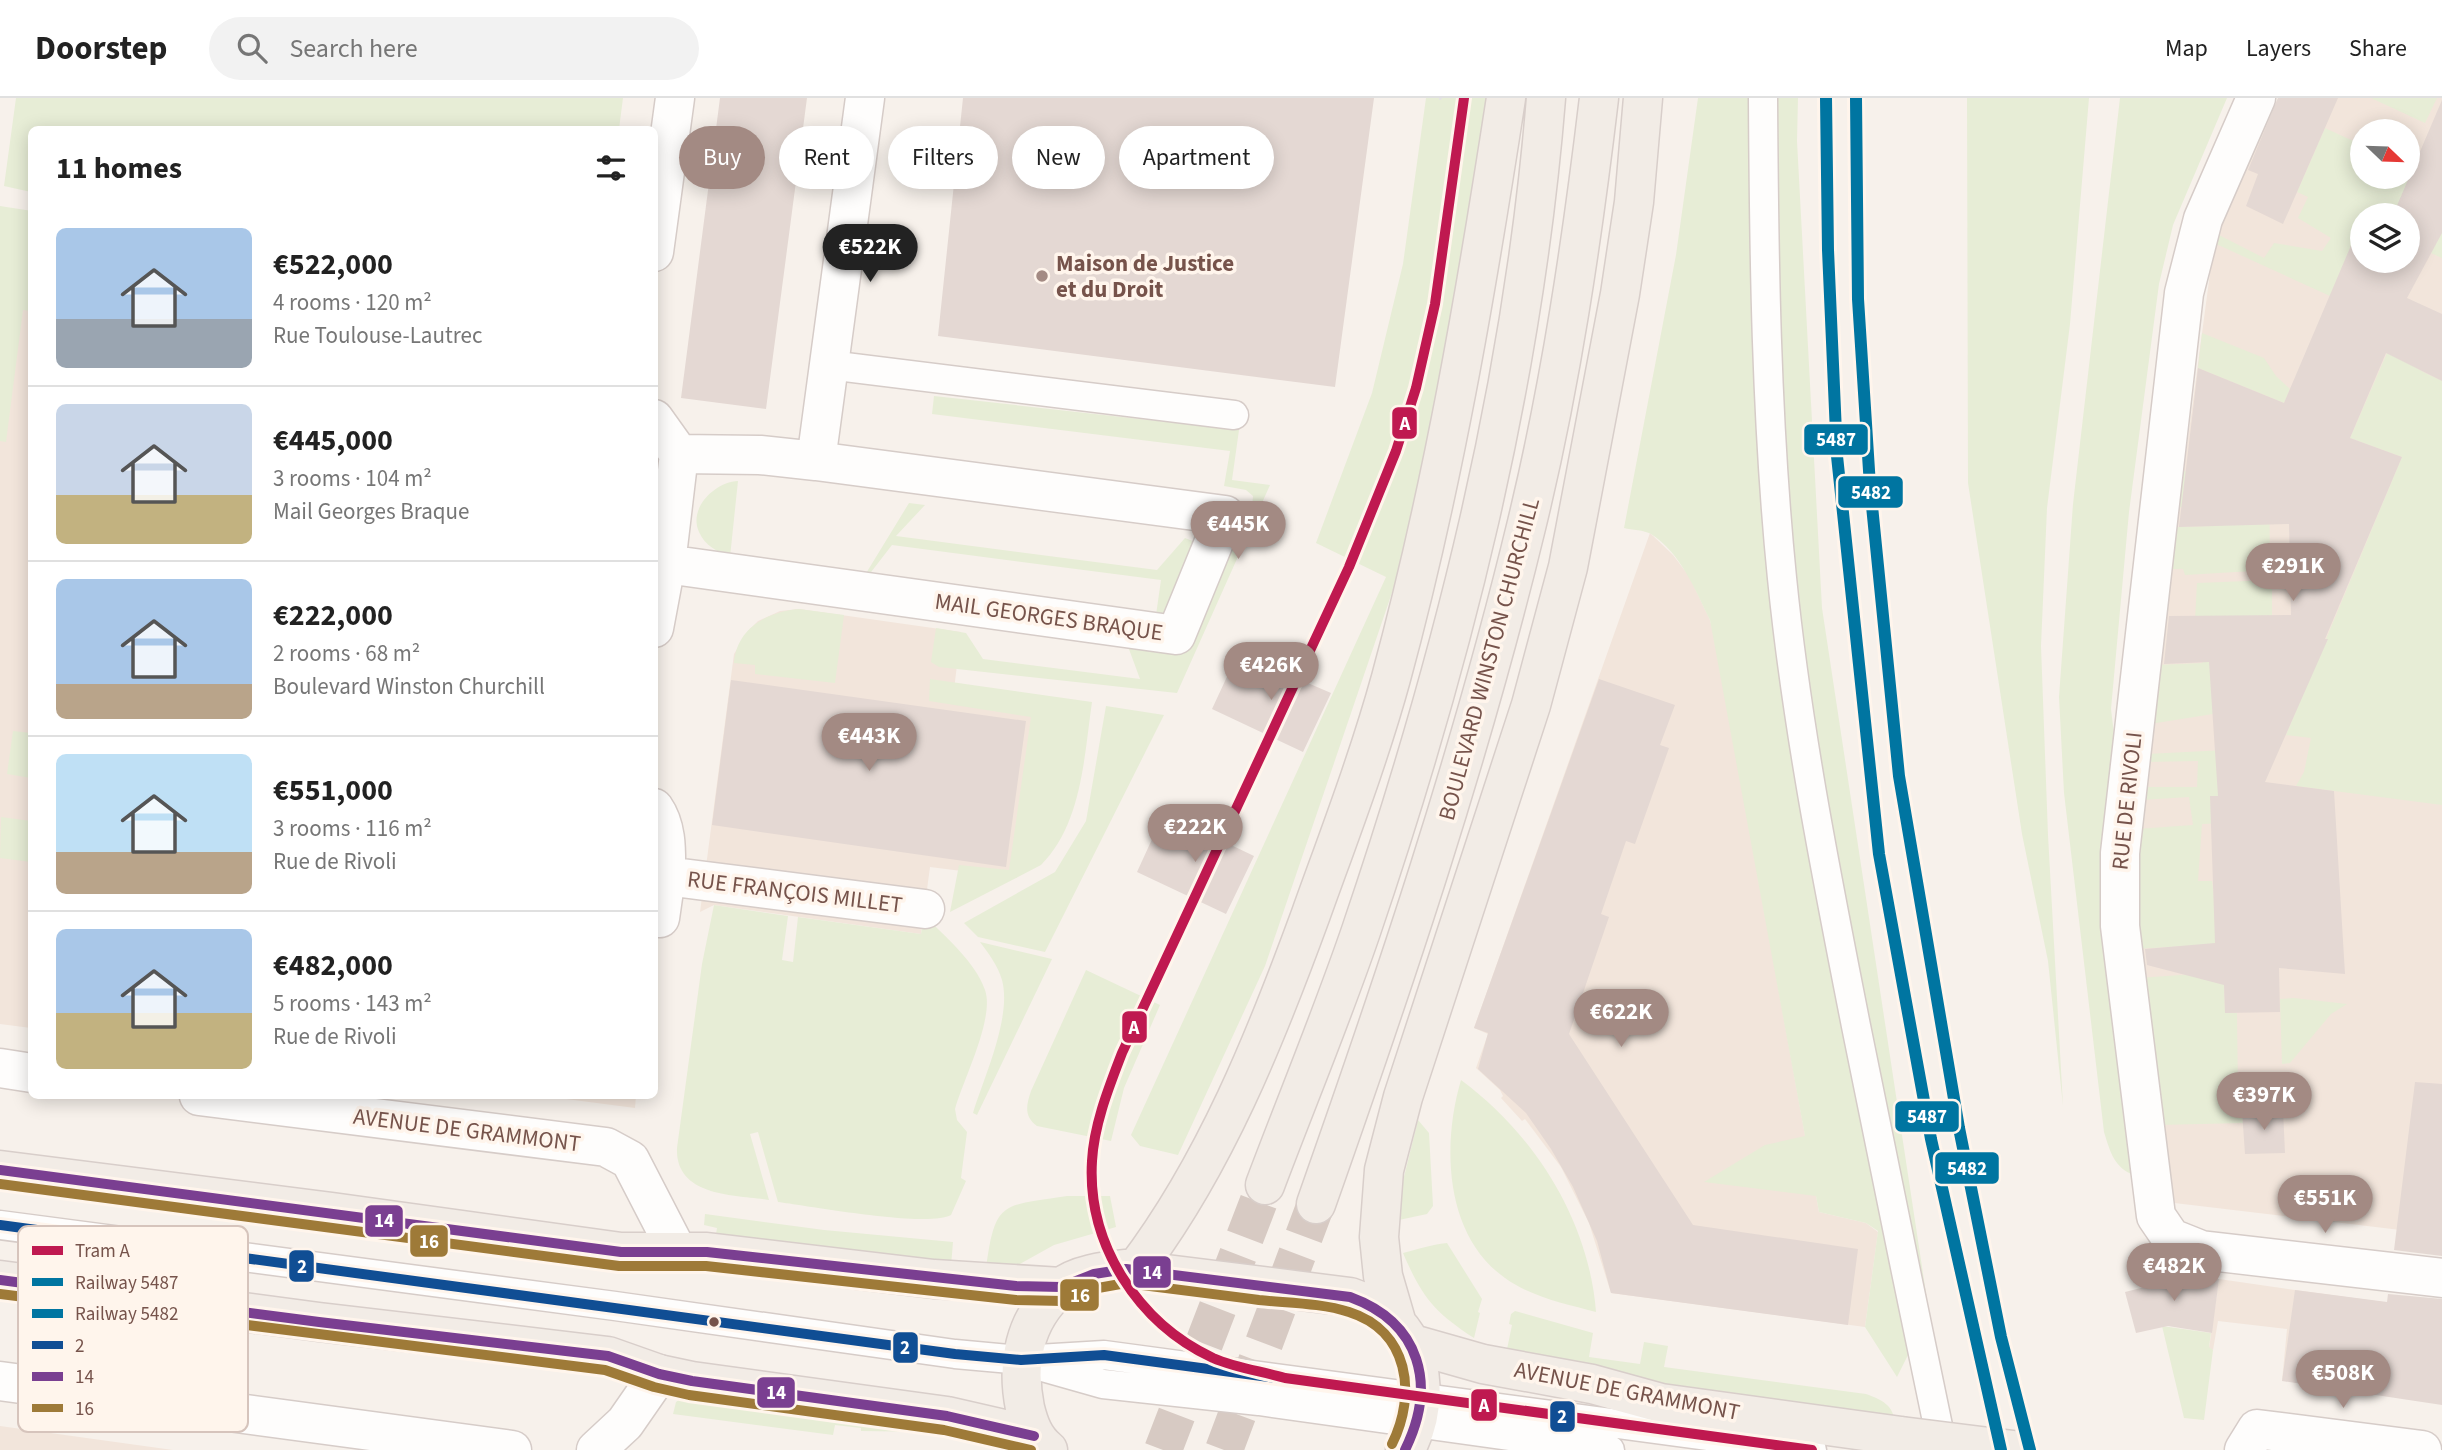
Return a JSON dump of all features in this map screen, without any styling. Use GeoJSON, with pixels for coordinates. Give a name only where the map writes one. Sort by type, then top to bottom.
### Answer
{"type":"FeatureCollection","features":[{"type":"Feature","properties":{"kind":"main road"},"geometry":{"type":"LineString","coordinates":[[1135,1270],[1187,1193],[1282,993],[1391,680],[1459,386],[1506,98]]}},
{"type":"Feature","properties":{"kind":"main road","name":"BOULEVARD WINSTON CHURCHILL"},"geometry":{"type":"LineString","coordinates":[[1265,1185],[1361,933],[1452,634],[1493,463],[1517,342],[1539,188],[1546,98]]}},
{"type":"Feature","properties":{"kind":"main road","name":"BOULEVARD WINSTON CHURCHILL"},"geometry":{"type":"LineString","coordinates":[[1315,1204],[1385,1009],[1443,830],[1487,681],[1521,548],[1558,377],[1581,246],[1599,98]]}},
{"type":"Feature","properties":{"kind":"main road"},"geometry":{"type":"LineString","coordinates":[[1415,1423],[1419,1375],[1383,1276],[1379,1237],[1384,1170],[1403,1097],[1531,705],[1568,567],[1620,294],[1634,202],[1643,98]]}},
{"type":"Feature","properties":{"kind":"main road"},"geometry":{"type":"LineString","coordinates":[[0,1170],[621,1252],[707,1252],[934,1279],[1061,1287]]}},
{"type":"Feature","properties":{"kind":"main road","name":"AVENUE DE GRAMMONT"},"geometry":{"type":"LineString","coordinates":[[1061,1287],[1107,1270],[1135,1270],[1350,1297],[1371,1305],[1403,1334],[1483,1364],[1592,1384],[1661,1403],[2012,1450]]}},
{"type":"Feature","properties":{"kind":"main road"},"geometry":{"type":"LineString","coordinates":[[0,1280],[18,1282]]}},
{"type":"Feature","properties":{"kind":"main road"},"geometry":{"type":"LineString","coordinates":[[1041,1443],[1023,1397],[1021,1360],[1034,1325],[1061,1287]]}},
{"type":"Feature","properties":{"kind":"main road"},"geometry":{"type":"LineString","coordinates":[[248,1313],[608,1356],[659,1374],[935,1414],[1041,1443]]}},
{"type":"Feature","properties":{"kind":"street"},"geometry":{"type":"LineString","coordinates":[[658,223],[675,98]]}},
{"type":"Feature","properties":{"kind":"street"},"geometry":{"type":"LineString","coordinates":[[816,461],[865,98]]}},
{"type":"Feature","properties":{"kind":"street","name":"RUE DE RIVOLI"},"geometry":{"type":"LineString","coordinates":[[2256,98],[2203,219],[2184,293],[2120,853],[2120,926],[2157,1216],[2171,1238],[2201,1250],[2442,1278]]}},
{"type":"Feature","properties":{"kind":"street"},"geometry":{"type":"LineString","coordinates":[[658,425],[679,454],[666,564],[658,607]]}},
{"type":"Feature","properties":{"kind":"street","name":"MAIL GEORGES BRAQUE"},"geometry":{"type":"LineString","coordinates":[[666,564],[1176,635],[1224,515],[816,461],[761,455],[679,454]]}},
{"type":"Feature","properties":{"kind":"street","name":"RUE FRANÇOIS MILLET"},"geometry":{"type":"LineString","coordinates":[[658,918],[660,842],[925,909]]}},
{"type":"Feature","properties":{"kind":"street"},"geometry":{"type":"LineString","coordinates":[[0,1069],[28,1072]]}},
{"type":"Feature","properties":{"kind":"street","name":"AVENUE DE GRAMMONT"},"geometry":{"type":"LineString","coordinates":[[223,1099],[606,1147],[629,1160],[677,1251]]}},
{"type":"Feature","properties":{"kind":"street"},"geometry":{"type":"LineString","coordinates":[[596,1450],[625,1423],[659,1374]]}},
{"type":"Feature","properties":{"kind":"street"},"geometry":{"type":"LineString","coordinates":[[0,1381],[18,1383]]}},
{"type":"Feature","properties":{"kind":"street"},"geometry":{"type":"LineString","coordinates":[[248,1414],[512,1450]]}},
{"type":"Feature","properties":{"kind":"street"},"geometry":{"type":"LineString","coordinates":[[2244,1450],[2257,1429],[2422,1450]]}},
{"type":"Feature","properties":{"kind":"lane"},"geometry":{"type":"LineString","coordinates":[[1763,98],[1764,251],[1771,420],[1782,578],[1796,688],[1828,884],[1943,1450]]}},
{"type":"Feature","properties":{"kind":"lane"},"geometry":{"type":"LineString","coordinates":[[829,365],[1234,415]]}},
{"type":"Feature","properties":{"kind":"lane","name":"AVENUE DE GRAMMONT"},"geometry":{"type":"LineString","coordinates":[[0,1225],[18,1227]]}},
{"type":"Feature","properties":{"kind":"lane","name":"AVENUE DE GRAMMONT"},"geometry":{"type":"LineString","coordinates":[[248,1258],[921,1349],[1021,1360],[1103,1384],[1259,1401],[1610,1450]]}},
{"type":"Feature","properties":{"kind":"lane","name":"AVENUE DE GRAMMONT"},"geometry":{"type":"LineString","coordinates":[[1415,1423],[1812,1450]]}},
{"type":"Feature","properties":{"kind":"shaded area"},"geometry":{"type":"Polygon","coordinates":[[[2278,98],[2442,98],[2442,1235],[2166,1202],[2129,884],[2214,243],[2278,98]]]}},
{"type":"Feature","properties":{"kind":"shaded area"},"geometry":{"type":"Polygon","coordinates":[[[0,230],[28,234],[28,1028],[0,1024],[0,230]]]}},
{"type":"Feature","properties":{"kind":"shaded area"},"geometry":{"type":"Polygon","coordinates":[[[1650,533],[1673,555],[1689,576],[1710,620],[1715,640],[1819,1212],[1866,1223],[1878,1232],[1865,1327],[1611,1293],[1589,1223],[1561,1167],[1525,1119],[1522,1121],[1501,1098],[1503,1096],[1500,1090],[1476,1068],[1488,1034],[1474,1028],[1650,533]]]}},
{"type":"Feature","properties":{"kind":"shaded area"},"geometry":{"type":"Polygon","coordinates":[[[799,609],[961,632],[953,698],[1039,709],[1017,878],[930,867],[921,934],[714,905],[700,912],[734,654],[748,631],[758,621],[780,611],[799,609]]]}},
{"type":"Feature","properties":{"kind":"shaded area"},"geometry":{"type":"Polygon","coordinates":[[[566,1099],[636,1099],[635,1108],[566,1099]]]}},
{"type":"Feature","properties":{"kind":"shaded area"},"geometry":{"type":"Polygon","coordinates":[[[2219,1279],[2442,1310],[2282,1381],[2287,1329],[2218,1321],[2213,1350],[2209,1348],[2219,1279]]]}},
{"type":"Feature","properties":{"kind":"shaded area"},"geometry":{"type":"Polygon","coordinates":[[[0,1426],[18,1428],[18,1432],[43,1432],[173,1450],[0,1450],[0,1426]]]}},
{"type":"Feature","properties":{"kind":"green space"},"geometry":{"type":"Polygon","coordinates":[[[16,98],[623,98],[619,126],[28,126],[28,191],[4,186],[16,98]]]}},
{"type":"Feature","properties":{"kind":"green space"},"geometry":{"type":"Polygon","coordinates":[[[1426,98],[1491,98],[1416,522],[1265,966],[1178,1155],[1140,1146],[1131,1135],[1386,577],[1316,543],[1372,393],[1403,264],[1426,98]]]}},
{"type":"Feature","properties":{"kind":"green space"},"geometry":{"type":"Polygon","coordinates":[[[1698,98],[1798,98],[1797,141],[1822,608],[1929,1313],[1897,1377],[1865,1327],[1878,1231],[1866,1223],[1819,1212],[1816,1196],[1704,1182],[1765,1145],[1805,1136],[1710,620],[1686,573],[1671,551],[1651,534],[1624,528],[1676,255],[1698,98]]]}},
{"type":"Feature","properties":{"kind":"green space"},"geometry":{"type":"Polygon","coordinates":[[[1967,98],[2089,98],[2070,324],[2047,508],[2041,646],[2063,1106],[2048,961],[2022,834],[1968,483],[1967,98]]]}},
{"type":"Feature","properties":{"kind":"green space"},"geometry":{"type":"Polygon","coordinates":[[[2120,98],[2227,98],[2173,225],[2159,284],[2129,512],[2111,709],[2116,751],[2100,885],[2131,1174],[2116,1162],[2104,1132],[2064,793],[2059,697],[2073,504],[2120,98]]]}},
{"type":"Feature","properties":{"kind":"green space"},"geometry":{"type":"Polygon","coordinates":[[[2371,98],[2437,98],[2425,123],[2371,98]]]}},
{"type":"Feature","properties":{"kind":"green space"},"geometry":{"type":"Polygon","coordinates":[[[2325,128],[2350,139],[2350,189],[2420,189],[2420,170],[2427,173],[2442,203],[2442,258],[2431,253],[2435,245],[2420,228],[2420,203],[2350,203],[2350,250],[2330,296],[2214,243],[2217,234],[2264,258],[2274,243],[2322,251],[2331,238],[2298,218],[2308,197],[2297,192],[2325,128]]]}},
{"type":"Feature","properties":{"kind":"green space"},"geometry":{"type":"Polygon","coordinates":[[[0,206],[28,210],[28,311],[23,310],[6,442],[0,441],[0,206]]]}},
{"type":"Feature","properties":{"kind":"green space"},"geometry":{"type":"Polygon","coordinates":[[[2398,328],[2403,348],[2413,365],[2438,379],[2442,370],[2442,805],[2296,786],[2304,772],[2311,738],[2286,735],[2402,457],[2350,438],[2398,328]]]}},
{"type":"Feature","properties":{"kind":"green space"},"geometry":{"type":"Polygon","coordinates":[[[2202,333],[2264,358],[2276,376],[2290,389],[2284,403],[2198,368],[2202,333]]]}},
{"type":"Feature","properties":{"kind":"green space"},"geometry":{"type":"Polygon","coordinates":[[[934,396],[1239,430],[1232,480],[1270,485],[1177,693],[939,667],[931,662],[936,628],[966,633],[983,659],[1140,679],[1126,641],[1189,641],[1252,507],[1253,496],[1246,490],[1224,486],[1230,451],[932,414],[934,396]]]}},
{"type":"Feature","properties":{"kind":"green space"},"geometry":{"type":"Polygon","coordinates":[[[2269,462],[2270,570],[2185,575],[2183,569],[2171,569],[2176,527],[2214,526],[2214,509],[2179,507],[2183,471],[2195,472],[2269,462]]]}},
{"type":"Feature","properties":{"kind":"green space"},"geometry":{"type":"Polygon","coordinates":[[[738,481],[730,557],[705,541],[699,532],[697,514],[700,506],[713,491],[729,482],[738,481]]]}},
{"type":"Feature","properties":{"kind":"green space"},"geometry":{"type":"Polygon","coordinates":[[[909,503],[925,505],[896,536],[1157,570],[1185,538],[1200,544],[1171,616],[1156,615],[1161,580],[892,545],[868,576],[865,575],[909,503]]]}},
{"type":"Feature","properties":{"kind":"green space"},"geometry":{"type":"Polygon","coordinates":[[[2272,580],[2272,632],[2195,620],[2197,583],[2272,580]]]}},
{"type":"Feature","properties":{"kind":"green space"},"geometry":{"type":"Polygon","coordinates":[[[799,609],[844,615],[835,683],[755,674],[755,665],[734,663],[741,640],[756,624],[776,614],[799,609]]]}},
{"type":"Feature","properties":{"kind":"green space"},"geometry":{"type":"Polygon","coordinates":[[[2216,643],[2213,714],[2150,724],[2157,665],[2202,663],[2216,643]]]}},
{"type":"Feature","properties":{"kind":"green space"},"geometry":{"type":"Polygon","coordinates":[[[930,679],[1092,702],[1079,789],[1065,830],[1055,848],[1041,865],[950,912],[959,865],[1009,870],[1031,717],[929,701],[930,679]]]}},
{"type":"Feature","properties":{"kind":"green space"},"geometry":{"type":"Polygon","coordinates":[[[1106,706],[1164,715],[1045,952],[978,937],[964,923],[1055,872],[1086,821],[1106,706]]]}},
{"type":"Feature","properties":{"kind":"green space"},"geometry":{"type":"Polygon","coordinates":[[[13,731],[28,733],[28,778],[7,774],[13,731]]]}},
{"type":"Feature","properties":{"kind":"green space"},"geometry":{"type":"Polygon","coordinates":[[[2226,750],[2229,823],[2202,824],[2198,881],[2212,881],[2224,974],[2225,1013],[2237,1013],[2238,1095],[2242,1101],[2250,1102],[2251,1110],[2242,1111],[2243,1123],[2159,1125],[2139,978],[2194,974],[2185,946],[2136,949],[2136,829],[2193,825],[2189,797],[2141,800],[2143,787],[2197,787],[2198,761],[2145,762],[2146,754],[2226,750]]]}},
{"type":"Feature","properties":{"kind":"green space"},"geometry":{"type":"Polygon","coordinates":[[[1,817],[28,821],[28,862],[0,858],[1,817]]]}},
{"type":"Feature","properties":{"kind":"green space"},"geometry":{"type":"Polygon","coordinates":[[[714,905],[788,916],[782,960],[793,962],[798,917],[921,934],[924,915],[967,959],[980,979],[987,1002],[977,1049],[955,1109],[957,1120],[967,1132],[961,1178],[966,1181],[951,1215],[938,1218],[895,1218],[778,1202],[758,1132],[750,1134],[769,1200],[709,1190],[696,1185],[686,1176],[679,1164],[677,1148],[702,964],[714,905]]]}},
{"type":"Feature","properties":{"kind":"green space"},"geometry":{"type":"Polygon","coordinates":[[[980,942],[1052,959],[977,1115],[973,1113],[1000,1029],[1004,995],[998,970],[980,942]]]}},
{"type":"Feature","properties":{"kind":"green space"},"geometry":{"type":"Polygon","coordinates":[[[1086,970],[1160,1005],[1124,1088],[1111,1141],[1037,1126],[1027,1110],[1031,1091],[1086,970]]]}},
{"type":"Feature","properties":{"kind":"green space"},"geometry":{"type":"Polygon","coordinates":[[[2280,999],[2347,1004],[2331,1014],[2290,1063],[2282,1064],[2280,999]]]}},
{"type":"Feature","properties":{"kind":"green space"},"geometry":{"type":"Polygon","coordinates":[[[1461,1080],[1512,1126],[1553,1182],[1582,1245],[1596,1312],[1549,1299],[1515,1285],[1485,1260],[1470,1238],[1459,1213],[1450,1159],[1451,1132],[1461,1080]]]}},
{"type":"Feature","properties":{"kind":"green space"},"geometry":{"type":"Polygon","coordinates":[[[1418,1120],[1429,1133],[1433,1206],[1427,1214],[1399,1220],[1402,1185],[1418,1120]]]}},
{"type":"Feature","properties":{"kind":"green space"},"geometry":{"type":"Polygon","coordinates":[[[1067,1196],[1110,1196],[1116,1227],[1054,1245],[1018,1265],[986,1269],[993,1230],[998,1218],[1006,1210],[1028,1202],[1067,1196]]]}},
{"type":"Feature","properties":{"kind":"green space"},"geometry":{"type":"Polygon","coordinates":[[[705,1214],[824,1230],[953,1242],[951,1266],[716,1234],[717,1228],[704,1225],[705,1214]]]}},
{"type":"Feature","properties":{"kind":"green space"},"geometry":{"type":"Polygon","coordinates":[[[1447,1243],[1482,1299],[1474,1338],[1449,1320],[1431,1302],[1416,1281],[1403,1253],[1447,1243]]]}},
{"type":"Feature","properties":{"kind":"green space"},"geometry":{"type":"Polygon","coordinates":[[[1515,1311],[1593,1333],[1589,1357],[1640,1364],[1644,1342],[1668,1346],[1664,1367],[1866,1394],[1890,1408],[1895,1424],[1716,1395],[1506,1354],[1512,1325],[1509,1324],[1511,1314],[1515,1311]]]}},
{"type":"Feature","properties":{"kind":"green space"},"geometry":{"type":"Polygon","coordinates":[[[2162,1326],[2211,1333],[2209,1347],[2213,1350],[2204,1420],[2184,1418],[2162,1326]]]}},
{"type":"Feature","properties":{"kind":"green space"},"geometry":{"type":"Polygon","coordinates":[[[685,1395],[932,1432],[861,1431],[861,1428],[835,1425],[833,1435],[673,1414],[676,1402],[685,1395]]]}},
{"type":"Feature","properties":{"kind":"building"},"geometry":{"type":"Polygon","coordinates":[[[720,98],[807,98],[803,126],[779,126],[779,189],[795,189],[766,409],[681,398],[708,189],[765,189],[765,126],[716,126],[720,98]]]}},
{"type":"Feature","properties":{"kind":"building"},"geometry":{"type":"Polygon","coordinates":[[[963,98],[1374,98],[1335,387],[938,336],[953,189],[998,189],[998,126],[960,126],[963,98]]]}},
{"type":"Feature","properties":{"kind":"building"},"geometry":{"type":"Polygon","coordinates":[[[2278,98],[2338,98],[2283,224],[2246,206],[2258,174],[2248,170],[2278,98]]]}},
{"type":"Feature","properties":{"kind":"building"},"geometry":{"type":"Polygon","coordinates":[[[2442,100],[2442,233],[2407,298],[2442,314],[2442,381],[2386,353],[2350,438],[2402,457],[2325,639],[2328,639],[2265,782],[2334,791],[2345,974],[2279,968],[2280,1012],[2225,1013],[2224,985],[2147,965],[2145,949],[2215,943],[2210,796],[2218,796],[2209,662],[2164,664],[2169,616],[2291,615],[2289,524],[2179,527],[2198,368],[2284,403],[2350,248],[2350,273],[2420,273],[2420,203],[2398,203],[2404,189],[2420,189],[2420,152],[2442,100]]]}},
{"type":"Feature","properties":{"kind":"building"},"geometry":{"type":"Polygon","coordinates":[[[1238,653],[1331,693],[1303,752],[1212,709],[1238,653]]]}},
{"type":"Feature","properties":{"kind":"building"},"geometry":{"type":"Polygon","coordinates":[[[1599,679],[1675,705],[1660,745],[1669,748],[1635,844],[1626,841],[1601,914],[1609,917],[1569,1034],[1693,1225],[1858,1249],[1848,1325],[1611,1293],[1597,1241],[1573,1187],[1551,1149],[1526,1113],[1478,1069],[1488,1033],[1474,1028],[1599,679]]]}},
{"type":"Feature","properties":{"kind":"building"},"geometry":{"type":"Polygon","coordinates":[[[731,680],[1026,721],[1006,867],[712,825],[731,680]]]}},
{"type":"Feature","properties":{"kind":"building"},"geometry":{"type":"Polygon","coordinates":[[[1164,813],[1254,856],[1226,914],[1137,872],[1164,813]]]}},
{"type":"Feature","properties":{"kind":"building"},"geometry":{"type":"Polygon","coordinates":[[[2415,1082],[2442,1084],[2442,1256],[2394,1250],[2415,1082]]]}},
{"type":"Feature","properties":{"kind":"building"},"geometry":{"type":"Polygon","coordinates":[[[2283,1110],[2285,1153],[2245,1154],[2242,1111],[2283,1110]]]}},
{"type":"Feature","properties":{"kind":"building"},"geometry":{"type":"Polygon","coordinates":[[[2150,1270],[2219,1279],[2212,1333],[2168,1326],[2136,1333],[2125,1292],[2153,1285],[2150,1270]]]}},
{"type":"Feature","properties":{"kind":"building"},"geometry":{"type":"Polygon","coordinates":[[[2295,1290],[2387,1302],[2388,1294],[2442,1299],[2442,1405],[2282,1381],[2295,1290]]]}},
{"type":"Feature","properties":{"kind":"tunnel"},"geometry":{"type":"LineString","coordinates":[[1163,1450],[1265,1185]]}},
{"type":"Feature","properties":{"kind":"tunnel"},"geometry":{"type":"LineString","coordinates":[[1224,1450],[1316,1204]]}},
{"type":"Feature","properties":{"kind":"tram line","name":"A"},"geometry":{"type":"LineString","coordinates":[[1464,98],[1435,304],[1416,388],[1396,451],[1349,567],[1122,1053],[1103,1106],[1093,1147],[1093,1192],[1098,1222],[1108,1251],[1122,1278],[1140,1302],[1186,1343],[1213,1358],[1231,1364],[1285,1378],[1812,1450]]}},
{"type":"Feature","properties":{"kind":"rail line","name":"5487"},"geometry":{"type":"LineString","coordinates":[[1826,98],[1828,250],[1837,456],[1879,854],[1931,1139],[2001,1450]]}},
{"type":"Feature","properties":{"kind":"rail line","name":"5482"},"geometry":{"type":"LineString","coordinates":[[1856,98],[1858,299],[1870,486],[1899,776],[1959,1128],[2001,1337],[2030,1450]]}},
{"type":"Feature","properties":{"kind":"transit line","name":"14"},"geometry":{"type":"LineString","coordinates":[[0,1170],[621,1252],[707,1252],[1016,1286],[1061,1287],[1094,1274],[1126,1269],[1350,1297],[1374,1308],[1393,1323],[1407,1340],[1416,1359],[1420,1402],[1415,1426],[1405,1450]]}},
{"type":"Feature","properties":{"kind":"transit line","name":"16"},"geometry":{"type":"LineString","coordinates":[[0,1184],[619,1266],[706,1266],[1016,1300],[1063,1301],[1098,1288],[1126,1283],[1328,1307],[1369,1321],[1385,1334],[1396,1349],[1405,1385],[1400,1425],[1392,1444]]}},
{"type":"Feature","properties":{"kind":"transit line","name":"2"},"geometry":{"type":"LineString","coordinates":[[0,1225],[18,1227]]}},
{"type":"Feature","properties":{"kind":"transit line","name":"2"},"geometry":{"type":"LineString","coordinates":[[248,1258],[955,1354],[1021,1360],[1104,1355],[1812,1450]]}},
{"type":"Feature","properties":{"kind":"transit line","name":"14"},"geometry":{"type":"LineString","coordinates":[[0,1280],[18,1282]]}},
{"type":"Feature","properties":{"kind":"transit line","name":"16"},"geometry":{"type":"LineString","coordinates":[[0,1294],[18,1296]]}},
{"type":"Feature","properties":{"kind":"transit line","name":"14"},"geometry":{"type":"LineString","coordinates":[[248,1313],[608,1356],[659,1374],[692,1381],[947,1416],[1034,1436]]}},
{"type":"Feature","properties":{"kind":"transit line","name":"16"},"geometry":{"type":"LineString","coordinates":[[248,1325],[605,1370],[654,1387],[689,1395],[944,1430],[1031,1450]]}},
{"type":"Feature","properties":{"kind":"place","name":"Maison de Justice et du Droit"},"geometry":{"type":"Point","coordinates":[1042,276]}}]}
